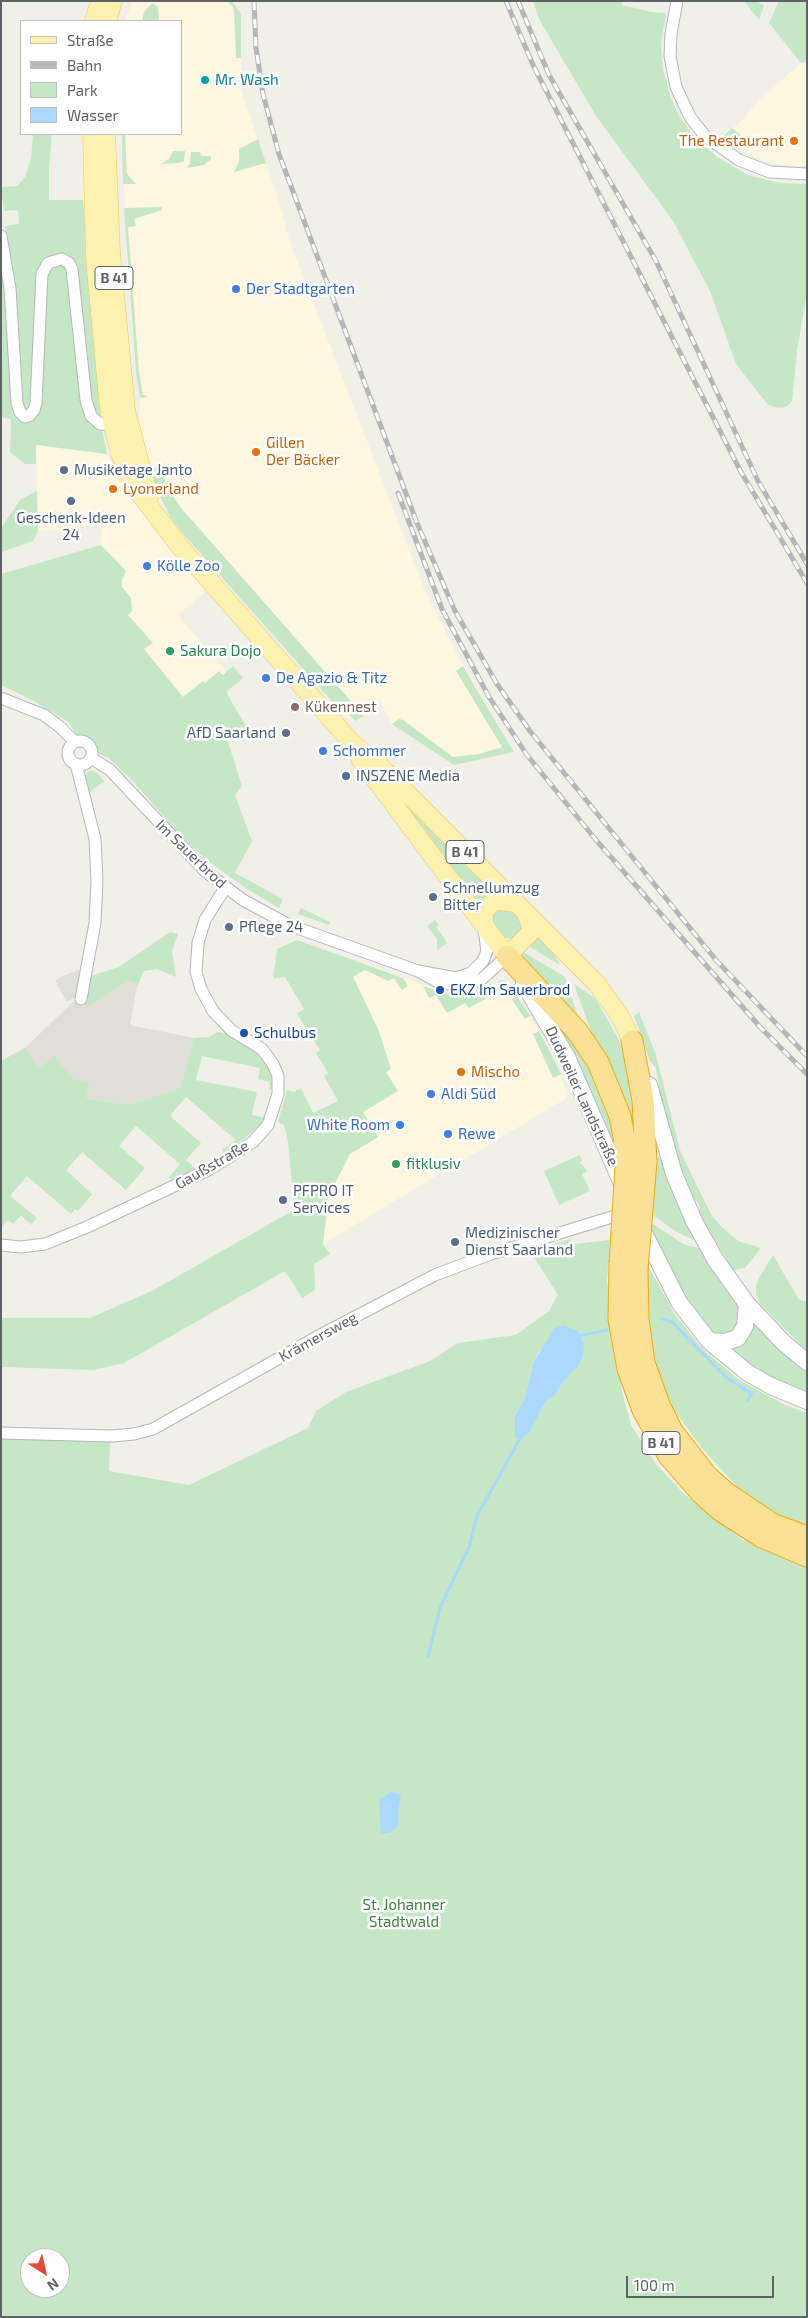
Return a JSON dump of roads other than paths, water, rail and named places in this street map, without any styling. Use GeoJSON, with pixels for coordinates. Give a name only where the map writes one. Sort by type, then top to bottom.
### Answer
{"type":"FeatureCollection","features":[{"type":"Feature","properties":{"kind":"highway","name":"B 41"},"geometry":{"type":"LineString","coordinates":[[507,956],[577,1031],[598,1062],[607,1080],[620,1116],[624,1137],[636,1164]]}},
{"type":"Feature","properties":{"kind":"highway","name":"B 41"},"geometry":{"type":"LineString","coordinates":[[632,1041],[643,1100],[628,1266],[619,1319],[628,1369],[643,1410],[669,1456],[702,1494],[720,1510],[762,1537],[807,1556]]}},
{"type":"Feature","properties":{"kind":"highway","name":"B 41"},"geometry":{"type":"LineString","coordinates":[[628,1266],[644,1362],[660,1407],[672,1431],[706,1475],[726,1493],[772,1524],[807,1537]]}},
{"type":"Feature","properties":{"kind":"main road"},"geometry":{"type":"LineString","coordinates":[[94,20],[100,1]]}},
{"type":"Feature","properties":{"kind":"main road"},"geometry":{"type":"LineString","coordinates":[[107,20],[113,1]]}},
{"type":"Feature","properties":{"kind":"main road","name":"Dudweiler Landstraße"},"geometry":{"type":"LineString","coordinates":[[92,135],[96,258],[108,394],[120,454],[134,486],[181,548],[352,743],[380,766],[597,984],[620,1016],[643,1064],[666,1154],[684,1202],[715,1259],[747,1304],[784,1344],[807,1362]]}},
{"type":"Feature","properties":{"kind":"main road","name":"Dudweiler Landstraße"},"geometry":{"type":"LineString","coordinates":[[106,135],[111,252],[126,410],[153,512]]}},
{"type":"Feature","properties":{"kind":"main road","name":"Dudweiler Landstraße"},"geometry":{"type":"LineString","coordinates":[[352,743],[359,758],[507,956],[567,1057],[664,1276],[689,1316],[709,1341],[748,1373],[771,1386],[807,1401]]}},
{"type":"Feature","properties":{"kind":"main road"},"geometry":{"type":"LineString","coordinates":[[484,925],[484,911],[495,900],[520,908],[531,927],[530,933],[507,956]]}},
{"type":"Feature","properties":{"kind":"main road"},"geometry":{"type":"LineString","coordinates":[[709,1341],[725,1342],[738,1338],[745,1326],[747,1304]]}},
{"type":"Feature","properties":{"kind":"street"},"geometry":{"type":"LineString","coordinates":[[677,1],[671,34],[670,56],[676,87],[690,117],[705,136],[739,160],[770,172],[807,174]]}},
{"type":"Feature","properties":{"kind":"street"},"geometry":{"type":"LineString","coordinates":[[1,236],[10,288],[17,403],[20,412],[25,417],[29,416],[34,410],[36,403],[42,274],[48,262],[54,259],[62,259],[69,263],[72,269],[86,400],[90,416],[100,424],[113,425]]}},
{"type":"Feature","properties":{"kind":"street","name":"Im Sauerbrod"},"geometry":{"type":"LineString","coordinates":[[1,698],[44,715],[67,733],[75,742],[87,743],[92,750],[91,758],[110,770],[195,861],[225,888],[288,925],[418,971],[456,978],[471,973],[483,961],[487,951],[484,925]]}},
{"type":"Feature","properties":{"kind":"street"},"geometry":{"type":"LineString","coordinates":[[75,742],[68,755],[76,764],[95,839],[97,871],[95,922],[81,999]]}},
{"type":"Feature","properties":{"kind":"street"},"geometry":{"type":"LineString","coordinates":[[76,764],[86,763],[91,758]]}},
{"type":"Feature","properties":{"kind":"street","name":"Gaußstraße"},"geometry":{"type":"LineString","coordinates":[[1,1245],[21,1247],[45,1244],[87,1227],[210,1169],[253,1142],[268,1126],[278,1094],[278,1076],[273,1064],[267,1054],[256,1044],[222,1022],[205,999],[198,979],[196,957],[201,931],[209,911],[225,888]]}},
{"type":"Feature","properties":{"kind":"street","name":"Im Sauerbrod"},"geometry":{"type":"LineString","coordinates":[[418,971],[430,980],[461,987],[482,979],[507,956]]}},
{"type":"Feature","properties":{"kind":"street","name":"Krämersweg"},"geometry":{"type":"LineString","coordinates":[[1,1433],[112,1436],[134,1434],[153,1429],[324,1333],[435,1274],[495,1253],[634,1210]]}},
{"type":"Feature","properties":{"kind":"water"},"geometry":{"type":"Polygon","coordinates":[[[564,1325],[579,1332],[584,1343],[583,1355],[578,1367],[562,1383],[555,1395],[546,1401],[528,1434],[520,1439],[515,1437],[515,1416],[525,1398],[534,1361],[555,1328],[564,1325]]]}},
{"type":"Feature","properties":{"kind":"water"},"geometry":{"type":"Polygon","coordinates":[[[391,1792],[401,1794],[398,1811],[399,1825],[389,1833],[381,1833],[379,1800],[391,1792]]]}},
{"type":"Feature","properties":{"kind":"waterway"},"geometry":{"type":"LineString","coordinates":[[662,1319],[672,1322],[726,1377],[752,1394],[747,1401]]}},
{"type":"Feature","properties":{"kind":"waterway"},"geometry":{"type":"LineString","coordinates":[[578,1336],[607,1330]]}},
{"type":"Feature","properties":{"kind":"waterway"},"geometry":{"type":"LineString","coordinates":[[428,1657],[440,1608],[469,1547],[477,1516],[522,1435]]}},
{"type":"Feature","properties":{"kind":"railway"},"geometry":{"type":"LineString","coordinates":[[254,1],[256,48],[263,94],[279,154],[417,523],[455,611],[497,684],[530,731],[716,960],[807,1056]]}},
{"type":"Feature","properties":{"kind":"railway"},"geometry":{"type":"LineString","coordinates":[[506,1],[533,65],[741,472],[807,583]]}},
{"type":"Feature","properties":{"kind":"railway"},"geometry":{"type":"LineString","coordinates":[[518,1],[549,75],[656,261],[758,481],[807,564]]}},
{"type":"Feature","properties":{"kind":"railway"},"geometry":{"type":"LineString","coordinates":[[398,493],[442,609],[489,697],[527,755],[596,840],[761,1028],[807,1074]]}},
{"type":"Feature","properties":{"kind":"place","name":"Mr. Wash"},"geometry":{"type":"Point","coordinates":[205,80]}},
{"type":"Feature","properties":{"kind":"place","name":"The Restaurant"},"geometry":{"type":"Point","coordinates":[794,141]}},
{"type":"Feature","properties":{"kind":"place","name":"Der Stadtgarten"},"geometry":{"type":"Point","coordinates":[236,289]}},
{"type":"Feature","properties":{"kind":"place","name":"Gillen Der Bäcker"},"geometry":{"type":"Point","coordinates":[256,452]}},
{"type":"Feature","properties":{"kind":"place","name":"Musiketage Janto"},"geometry":{"type":"Point","coordinates":[64,470]}},
{"type":"Feature","properties":{"kind":"place","name":"Lyonerland"},"geometry":{"type":"Point","coordinates":[113,489]}},
{"type":"Feature","properties":{"kind":"place","name":"Geschenk-Ideen 24"},"geometry":{"type":"Point","coordinates":[71,501]}},
{"type":"Feature","properties":{"kind":"place","name":"Kölle Zoo"},"geometry":{"type":"Point","coordinates":[147,566]}},
{"type":"Feature","properties":{"kind":"place","name":"Sakura Dojo"},"geometry":{"type":"Point","coordinates":[170,651]}},
{"type":"Feature","properties":{"kind":"place","name":"De Agazio & Titz"},"geometry":{"type":"Point","coordinates":[266,678]}},
{"type":"Feature","properties":{"kind":"place","name":"Kükennest"},"geometry":{"type":"Point","coordinates":[295,707]}},
{"type":"Feature","properties":{"kind":"place","name":"AfD Saarland"},"geometry":{"type":"Point","coordinates":[286,733]}},
{"type":"Feature","properties":{"kind":"place","name":"Schommer"},"geometry":{"type":"Point","coordinates":[323,751]}},
{"type":"Feature","properties":{"kind":"place","name":"INSZENE Media"},"geometry":{"type":"Point","coordinates":[346,776]}},
{"type":"Feature","properties":{"kind":"place","name":"Schnellumzug Bitter"},"geometry":{"type":"Point","coordinates":[433,897]}},
{"type":"Feature","properties":{"kind":"place","name":"Pflege 24"},"geometry":{"type":"Point","coordinates":[229,927]}},
{"type":"Feature","properties":{"kind":"place","name":"EKZ Im Sauerbrod"},"geometry":{"type":"Point","coordinates":[440,990]}},
{"type":"Feature","properties":{"kind":"place","name":"Schulbus"},"geometry":{"type":"Point","coordinates":[244,1033]}},
{"type":"Feature","properties":{"kind":"place","name":"Mischo"},"geometry":{"type":"Point","coordinates":[461,1072]}},
{"type":"Feature","properties":{"kind":"place","name":"Aldi Süd"},"geometry":{"type":"Point","coordinates":[431,1094]}},
{"type":"Feature","properties":{"kind":"place","name":"White Room"},"geometry":{"type":"Point","coordinates":[400,1125]}},
{"type":"Feature","properties":{"kind":"place","name":"Rewe"},"geometry":{"type":"Point","coordinates":[448,1134]}},
{"type":"Feature","properties":{"kind":"place","name":"fitklusiv"},"geometry":{"type":"Point","coordinates":[396,1164]}},
{"type":"Feature","properties":{"kind":"place","name":"PFPRO IT Services"},"geometry":{"type":"Point","coordinates":[283,1200]}},
{"type":"Feature","properties":{"kind":"place","name":"Medizinischer Dienst Saarland"},"geometry":{"type":"Point","coordinates":[455,1242]}},
{"type":"Feature","properties":{"kind":"park label","name":"St. Johanner Stadtwald"},"geometry":{"type":"Point","coordinates":[404,1914]}}]}
